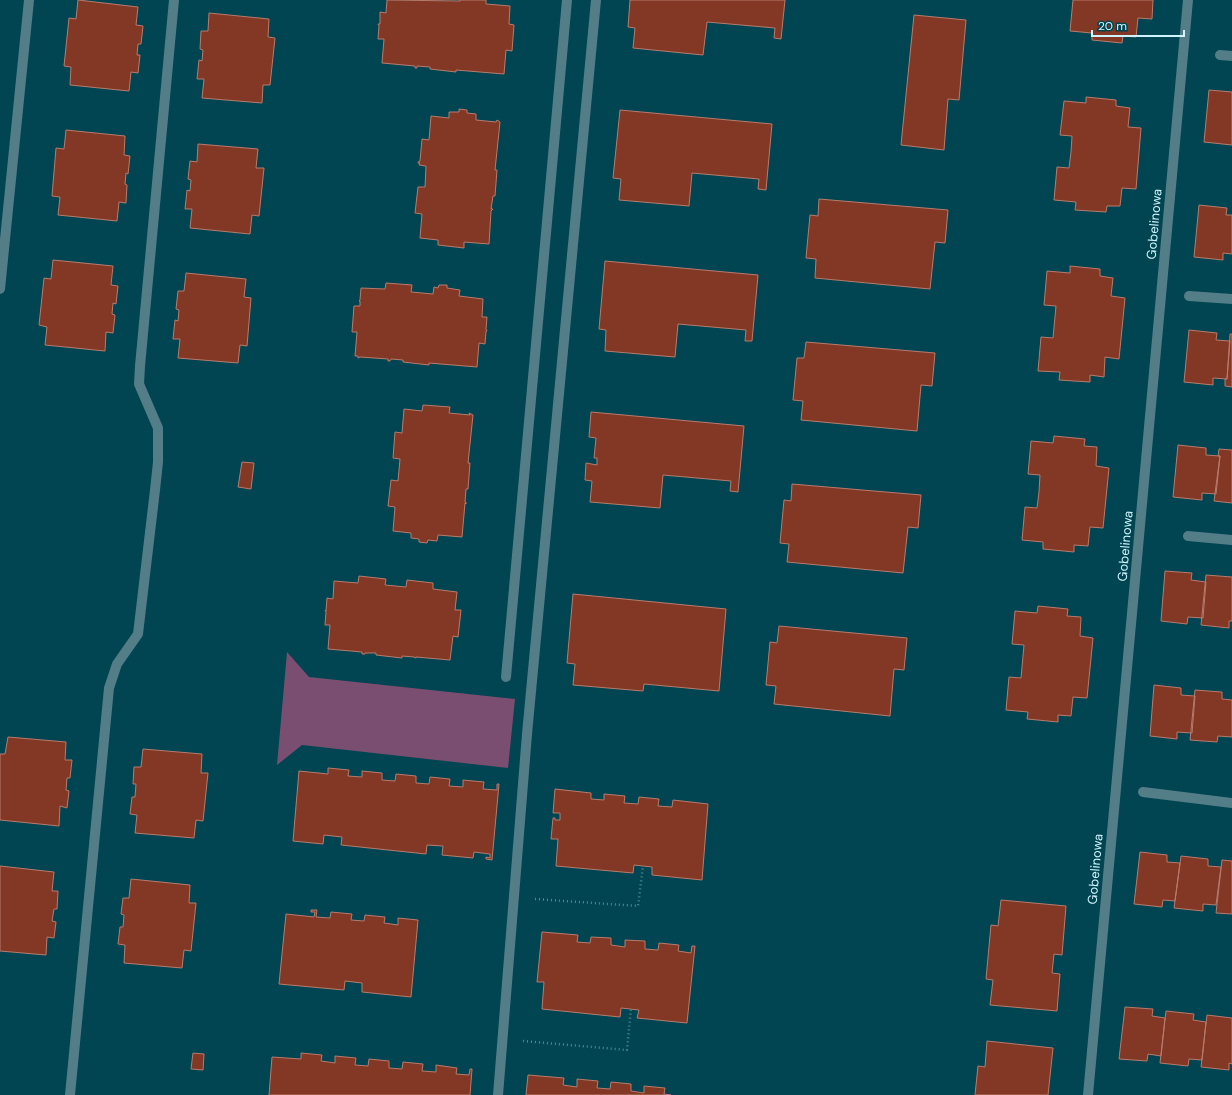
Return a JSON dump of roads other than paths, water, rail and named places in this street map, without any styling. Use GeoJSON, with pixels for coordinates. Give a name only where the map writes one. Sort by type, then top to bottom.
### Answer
{"type":"FeatureCollection","features":[{"type":"Feature","properties":{"kind":"street"},"geometry":{"type":"LineString","coordinates":[[0,289],[29,0]]}},
{"type":"Feature","properties":{"kind":"street"},"geometry":{"type":"LineString","coordinates":[[70,1095],[109,688],[117,664],[138,634],[156,490],[158,428],[140,384],[140,366],[174,0]]}},
{"type":"Feature","properties":{"kind":"street"},"geometry":{"type":"LineString","coordinates":[[506,677],[567,0]]}},
{"type":"Feature","properties":{"kind":"street"},"geometry":{"type":"LineString","coordinates":[[498,1095],[528,726],[596,0]]}},
{"type":"Feature","properties":{"kind":"street","name":"Gobelinowa"},"geometry":{"type":"LineString","coordinates":[[1088,1095],[1188,0]]}},
{"type":"Feature","properties":{"kind":"street"},"geometry":{"type":"LineString","coordinates":[[1220,55],[1232,56]]}},
{"type":"Feature","properties":{"kind":"street"},"geometry":{"type":"LineString","coordinates":[[1189,296],[1232,299]]}},
{"type":"Feature","properties":{"kind":"street"},"geometry":{"type":"LineString","coordinates":[[1188,536],[1232,540]]}},
{"type":"Feature","properties":{"kind":"street"},"geometry":{"type":"LineString","coordinates":[[1143,792],[1232,803]]}}]}
